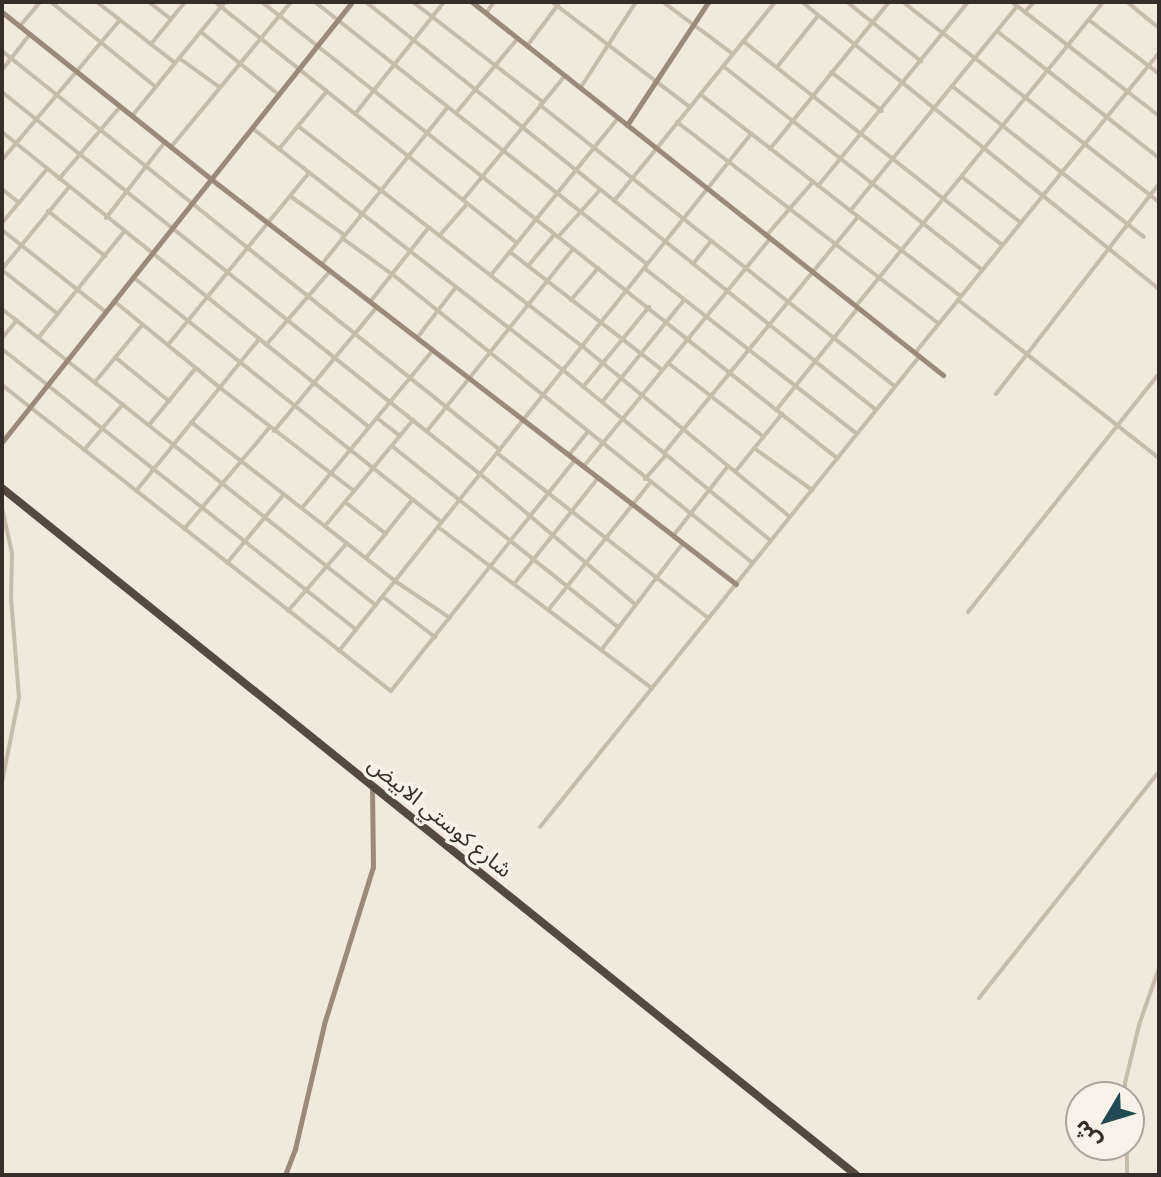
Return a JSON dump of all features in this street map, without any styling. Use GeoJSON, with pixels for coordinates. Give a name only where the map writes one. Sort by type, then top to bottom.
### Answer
{"type":"FeatureCollection","features":[{"type":"Feature","properties":{"kind":"highway","name":"شارع كوستي الابيض"},"geometry":{"type":"LineString","coordinates":[[2,488],[856,1175]]}},
{"type":"Feature","properties":{"kind":"street"},"geometry":{"type":"LineString","coordinates":[[20,26],[40,2]]}},
{"type":"Feature","properties":{"kind":"street"},"geometry":{"type":"LineString","coordinates":[[51,2],[156,87]]}},
{"type":"Feature","properties":{"kind":"street"},"geometry":{"type":"LineString","coordinates":[[97,2],[151,44],[220,88]]}},
{"type":"Feature","properties":{"kind":"street"},"geometry":{"type":"LineString","coordinates":[[150,2],[171,19]]}},
{"type":"Feature","properties":{"kind":"street"},"geometry":{"type":"LineString","coordinates":[[151,44],[185,2]]}},
{"type":"Feature","properties":{"kind":"street"},"geometry":{"type":"LineString","coordinates":[[215,2],[223,4],[299,69],[517,243]]}},
{"type":"Feature","properties":{"kind":"street"},"geometry":{"type":"LineString","coordinates":[[262,2],[837,458]]}},
{"type":"Feature","properties":{"kind":"street"},"geometry":{"type":"LineString","coordinates":[[171,147],[291,2]]}},
{"type":"Feature","properties":{"kind":"street"},"geometry":{"type":"LineString","coordinates":[[315,2],[581,212],[684,300],[857,434]]}},
{"type":"Feature","properties":{"kind":"street"},"geometry":{"type":"LineString","coordinates":[[2,442],[352,2]]}},
{"type":"Feature","properties":{"kind":"street"},"geometry":{"type":"LineString","coordinates":[[366,2],[876,410]]}},
{"type":"Feature","properties":{"kind":"street"},"geometry":{"type":"LineString","coordinates":[[413,2],[895,386]]}},
{"type":"Feature","properties":{"kind":"street"},"geometry":{"type":"LineString","coordinates":[[355,114],[444,2]]}},
{"type":"Feature","properties":{"kind":"street"},"geometry":{"type":"LineString","coordinates":[[472,2],[943,375]]}},
{"type":"Feature","properties":{"kind":"street"},"geometry":{"type":"LineString","coordinates":[[486,13],[494,2]]}},
{"type":"Feature","properties":{"kind":"street"},"geometry":{"type":"LineString","coordinates":[[580,88],[636,2]]}},
{"type":"Feature","properties":{"kind":"street"},"geometry":{"type":"LineString","coordinates":[[663,2],[733,54]]}},
{"type":"Feature","properties":{"kind":"street"},"geometry":{"type":"LineString","coordinates":[[627,125],[708,2]]}},
{"type":"Feature","properties":{"kind":"street"},"geometry":{"type":"LineString","coordinates":[[614,201],[773,4],[766,2]]}},
{"type":"Feature","properties":{"kind":"street"},"geometry":{"type":"LineString","coordinates":[[802,2],[1159,289]]}},
{"type":"Feature","properties":{"kind":"street"},"geometry":{"type":"LineString","coordinates":[[847,2],[921,61]]}},
{"type":"Feature","properties":{"kind":"street"},"geometry":{"type":"LineString","coordinates":[[770,149],[889,2]]}},
{"type":"Feature","properties":{"kind":"street"},"geometry":{"type":"LineString","coordinates":[[903,2],[1159,202]]}},
{"type":"Feature","properties":{"kind":"street"},"geometry":{"type":"LineString","coordinates":[[818,186],[968,2]]}},
{"type":"Feature","properties":{"kind":"street"},"geometry":{"type":"LineString","coordinates":[[1012,2],[1159,116]]}},
{"type":"Feature","properties":{"kind":"street"},"geometry":{"type":"LineString","coordinates":[[1025,12],[1034,2]]}},
{"type":"Feature","properties":{"kind":"street"},"geometry":{"type":"LineString","coordinates":[[776,409],[1103,2]]}},
{"type":"Feature","properties":{"kind":"street"},"geometry":{"type":"LineString","coordinates":[[1127,2],[1159,28]]}},
{"type":"Feature","properties":{"kind":"street"},"geometry":{"type":"LineString","coordinates":[[527,46],[556,3],[607,47],[690,107]]}},
{"type":"Feature","properties":{"kind":"street"},"geometry":{"type":"LineString","coordinates":[[132,116],[223,4]]}},
{"type":"Feature","properties":{"kind":"street"},"geometry":{"type":"LineString","coordinates":[[850,211],[1017,6]]}},
{"type":"Feature","properties":{"kind":"street"},"geometry":{"type":"LineString","coordinates":[[2,12],[211,179],[736,584]]}},
{"type":"Feature","properties":{"kind":"street"},"geometry":{"type":"LineString","coordinates":[[777,67],[819,16]]}},
{"type":"Feature","properties":{"kind":"street"},"geometry":{"type":"LineString","coordinates":[[2,160],[120,20]]}},
{"type":"Feature","properties":{"kind":"street"},"geometry":{"type":"LineString","coordinates":[[1089,20],[1159,74]]}},
{"type":"Feature","properties":{"kind":"street"},"geometry":{"type":"LineString","coordinates":[[997,31],[1159,158]]}},
{"type":"Feature","properties":{"kind":"street"},"geometry":{"type":"LineString","coordinates":[[201,32],[279,95]]}},
{"type":"Feature","properties":{"kind":"street"},"geometry":{"type":"LineString","coordinates":[[2,70],[30,34]]}},
{"type":"Feature","properties":{"kind":"street"},"geometry":{"type":"LineString","coordinates":[[456,113],[518,38]]}},
{"type":"Feature","properties":{"kind":"street"},"geometry":{"type":"LineString","coordinates":[[743,41],[1003,246]]}},
{"type":"Feature","properties":{"kind":"street"},"geometry":{"type":"LineString","coordinates":[[2,51],[708,618]]}},
{"type":"Feature","properties":{"kind":"street"},"geometry":{"type":"LineString","coordinates":[[540,827],[857,434],[939,324],[1159,53]]}},
{"type":"Feature","properties":{"kind":"street"},"geometry":{"type":"LineString","coordinates":[[723,66],[982,271]]}},
{"type":"Feature","properties":{"kind":"street"},"geometry":{"type":"LineString","coordinates":[[831,72],[882,111]]}},
{"type":"Feature","properties":{"kind":"street"},"geometry":{"type":"LineString","coordinates":[[440,235],[482,177],[565,76]]}},
{"type":"Feature","properties":{"kind":"street"},"geometry":{"type":"LineString","coordinates":[[952,86],[1144,237]]}},
{"type":"Feature","properties":{"kind":"street"},"geometry":{"type":"LineString","coordinates":[[279,149],[327,91]]}},
{"type":"Feature","properties":{"kind":"street"},"geometry":{"type":"LineString","coordinates":[[2,92],[171,230],[427,431],[635,604]]}},
{"type":"Feature","properties":{"kind":"street"},"geometry":{"type":"LineString","coordinates":[[700,94],[1159,458]]}},
{"type":"Feature","properties":{"kind":"street"},"geometry":{"type":"LineString","coordinates":[[59,179],[120,107]]}},
{"type":"Feature","properties":{"kind":"street"},"geometry":{"type":"LineString","coordinates":[[321,264],[448,107]]}},
{"type":"Feature","properties":{"kind":"street"},"geometry":{"type":"LineString","coordinates":[[491,275],[618,118]]}},
{"type":"Feature","properties":{"kind":"street"},"geometry":{"type":"LineString","coordinates":[[677,122],[939,324]]}},
{"type":"Feature","properties":{"kind":"street"},"geometry":{"type":"LineString","coordinates":[[298,126],[582,346],[790,517]]}},
{"type":"Feature","properties":{"kind":"street"},"geometry":{"type":"LineString","coordinates":[[252,128],[563,370],[771,541]]}},
{"type":"Feature","properties":{"kind":"street"},"geometry":{"type":"LineString","coordinates":[[2,132],[369,427]]}},
{"type":"Feature","properties":{"kind":"street"},"geometry":{"type":"LineString","coordinates":[[339,651],[751,134]]}},
{"type":"Feature","properties":{"kind":"street"},"geometry":{"type":"LineString","coordinates":[[106,218],[165,142]]}},
{"type":"Feature","properties":{"kind":"street"},"geometry":{"type":"LineString","coordinates":[[2,223],[47,169]]}},
{"type":"Feature","properties":{"kind":"street"},"geometry":{"type":"LineString","coordinates":[[168,345],[309,173]]}},
{"type":"Feature","properties":{"kind":"street"},"geometry":{"type":"LineString","coordinates":[[962,177],[1021,223]]}},
{"type":"Feature","properties":{"kind":"street"},"geometry":{"type":"LineString","coordinates":[[584,466],[813,182]]}},
{"type":"Feature","properties":{"kind":"street"},"geometry":{"type":"LineString","coordinates":[[996,394],[1159,184]]}},
{"type":"Feature","properties":{"kind":"street"},"geometry":{"type":"LineString","coordinates":[[58,314],[2,269],[69,187]]}},
{"type":"Feature","properties":{"kind":"street"},"geometry":{"type":"LineString","coordinates":[[2,189],[19,203]]}},
{"type":"Feature","properties":{"kind":"street"},"geometry":{"type":"LineString","coordinates":[[528,266],[600,190]]}},
{"type":"Feature","properties":{"kind":"street"},"geometry":{"type":"LineString","coordinates":[[290,196],[753,563]]}},
{"type":"Feature","properties":{"kind":"street"},"geometry":{"type":"LineString","coordinates":[[48,211],[105,256]]}},
{"type":"Feature","properties":{"kind":"street"},"geometry":{"type":"LineString","coordinates":[[548,610],[633,504],[683,429],[858,217]]}},
{"type":"Feature","properties":{"kind":"street"},"geometry":{"type":"LineString","coordinates":[[370,302],[429,227]]}},
{"type":"Feature","properties":{"kind":"street"},"geometry":{"type":"LineString","coordinates":[[2,230],[106,312]]}},
{"type":"Feature","properties":{"kind":"street"},"geometry":{"type":"LineString","coordinates":[[39,337],[123,232]]}},
{"type":"Feature","properties":{"kind":"street"},"geometry":{"type":"LineString","coordinates":[[693,264],[711,241]]}},
{"type":"Feature","properties":{"kind":"street"},"geometry":{"type":"LineString","coordinates":[[427,431],[573,249]]}},
{"type":"Feature","properties":{"kind":"street"},"geometry":{"type":"LineString","coordinates":[[510,252],[662,370]]}},
{"type":"Feature","properties":{"kind":"street"},"geometry":{"type":"LineString","coordinates":[[571,300],[598,268]]}},
{"type":"Feature","properties":{"kind":"street"},"geometry":{"type":"LineString","coordinates":[[266,345],[330,271]]}},
{"type":"Feature","properties":{"kind":"street"},"geometry":{"type":"LineString","coordinates":[[133,277],[413,499],[490,567],[652,688]]}},
{"type":"Feature","properties":{"kind":"street"},"geometry":{"type":"LineString","coordinates":[[417,338],[456,287]]}},
{"type":"Feature","properties":{"kind":"street"},"geometry":{"type":"LineString","coordinates":[[602,402],[684,300]]}},
{"type":"Feature","properties":{"kind":"street"},"geometry":{"type":"LineString","coordinates":[[114,301],[354,491]]}},
{"type":"Feature","properties":{"kind":"street"},"geometry":{"type":"LineString","coordinates":[[184,529],[242,461],[295,406],[377,307]]}},
{"type":"Feature","properties":{"kind":"street"},"geometry":{"type":"LineString","coordinates":[[583,387],[649,307]]}},
{"type":"Feature","properties":{"kind":"street"},"geometry":{"type":"LineString","coordinates":[[2,309],[376,605]]}},
{"type":"Feature","properties":{"kind":"street"},"geometry":{"type":"LineString","coordinates":[[2,338],[17,320]]}},
{"type":"Feature","properties":{"kind":"street"},"geometry":{"type":"LineString","coordinates":[[95,382],[143,324]]}},
{"type":"Feature","properties":{"kind":"street"},"geometry":{"type":"LineString","coordinates":[[136,491],[259,339]]}},
{"type":"Feature","properties":{"kind":"street"},"geometry":{"type":"LineString","coordinates":[[2,349],[356,630]]}},
{"type":"Feature","properties":{"kind":"street"},"geometry":{"type":"LineString","coordinates":[[302,508],[433,350]]}},
{"type":"Feature","properties":{"kind":"street"},"geometry":{"type":"LineString","coordinates":[[115,357],[169,401]]}},
{"type":"Feature","properties":{"kind":"street"},"geometry":{"type":"LineString","coordinates":[[668,363],[764,437]]}},
{"type":"Feature","properties":{"kind":"street"},"geometry":{"type":"LineString","coordinates":[[149,425],[196,368]]}},
{"type":"Feature","properties":{"kind":"street"},"geometry":{"type":"LineString","coordinates":[[968,612],[1159,374]]}},
{"type":"Feature","properties":{"kind":"street"},"geometry":{"type":"LineString","coordinates":[[2,385],[391,691],[575,460]]}},
{"type":"Feature","properties":{"kind":"street"},"geometry":{"type":"LineString","coordinates":[[84,450],[123,404]]}},
{"type":"Feature","properties":{"kind":"street"},"geometry":{"type":"LineString","coordinates":[[735,472],[782,414]]}},
{"type":"Feature","properties":{"kind":"street"},"geometry":{"type":"LineString","coordinates":[[377,418],[400,436]]}},
{"type":"Feature","properties":{"kind":"street"},"geometry":{"type":"LineString","coordinates":[[325,526],[413,420]]}},
{"type":"Feature","properties":{"kind":"street"},"geometry":{"type":"LineString","coordinates":[[191,422],[395,581],[450,618]]}},
{"type":"Feature","properties":{"kind":"street"},"geometry":{"type":"LineString","coordinates":[[569,455],[587,433]]}},
{"type":"Feature","properties":{"kind":"street"},"geometry":{"type":"LineString","coordinates":[[392,446],[618,627]]}},
{"type":"Feature","properties":{"kind":"street"},"geometry":{"type":"LineString","coordinates":[[754,448],[812,490]]}},
{"type":"Feature","properties":{"kind":"street"},"geometry":{"type":"LineString","coordinates":[[673,536],[728,466]]}},
{"type":"Feature","properties":{"kind":"street"},"geometry":{"type":"LineString","coordinates":[[514,584],[598,478]]}},
{"type":"Feature","properties":{"kind":"street"},"geometry":{"type":"LineString","coordinates":[[227,563],[284,494]]}},
{"type":"Feature","properties":{"kind":"street"},"geometry":{"type":"LineString","coordinates":[[366,558],[413,499]]}},
{"type":"Feature","properties":{"kind":"street"},"geometry":{"type":"LineString","coordinates":[[345,502],[386,534]]}},
{"type":"Feature","properties":{"kind":"street"},"geometry":{"type":"LineString","coordinates":[[2,508],[12,553],[11,598],[19,697],[2,782]]}},
{"type":"Feature","properties":{"kind":"street"},"geometry":{"type":"LineString","coordinates":[[288,611],[347,543]]}},
{"type":"Feature","properties":{"kind":"street"},"geometry":{"type":"LineString","coordinates":[[601,650],[683,543]]}},
{"type":"Feature","properties":{"kind":"street"},"geometry":{"type":"LineString","coordinates":[[383,597],[435,637]]}},
{"type":"Feature","properties":{"kind":"street"},"geometry":{"type":"LineString","coordinates":[[979,998],[1159,772]]}},
{"type":"Feature","properties":{"kind":"street"},"geometry":{"type":"LineString","coordinates":[[285,1175],[295,1149],[324,1024],[373,867],[372,786]]}},
{"type":"Feature","properties":{"kind":"street"},"geometry":{"type":"LineString","coordinates":[[1125,1081],[1139,1025],[1159,968]]}}]}
